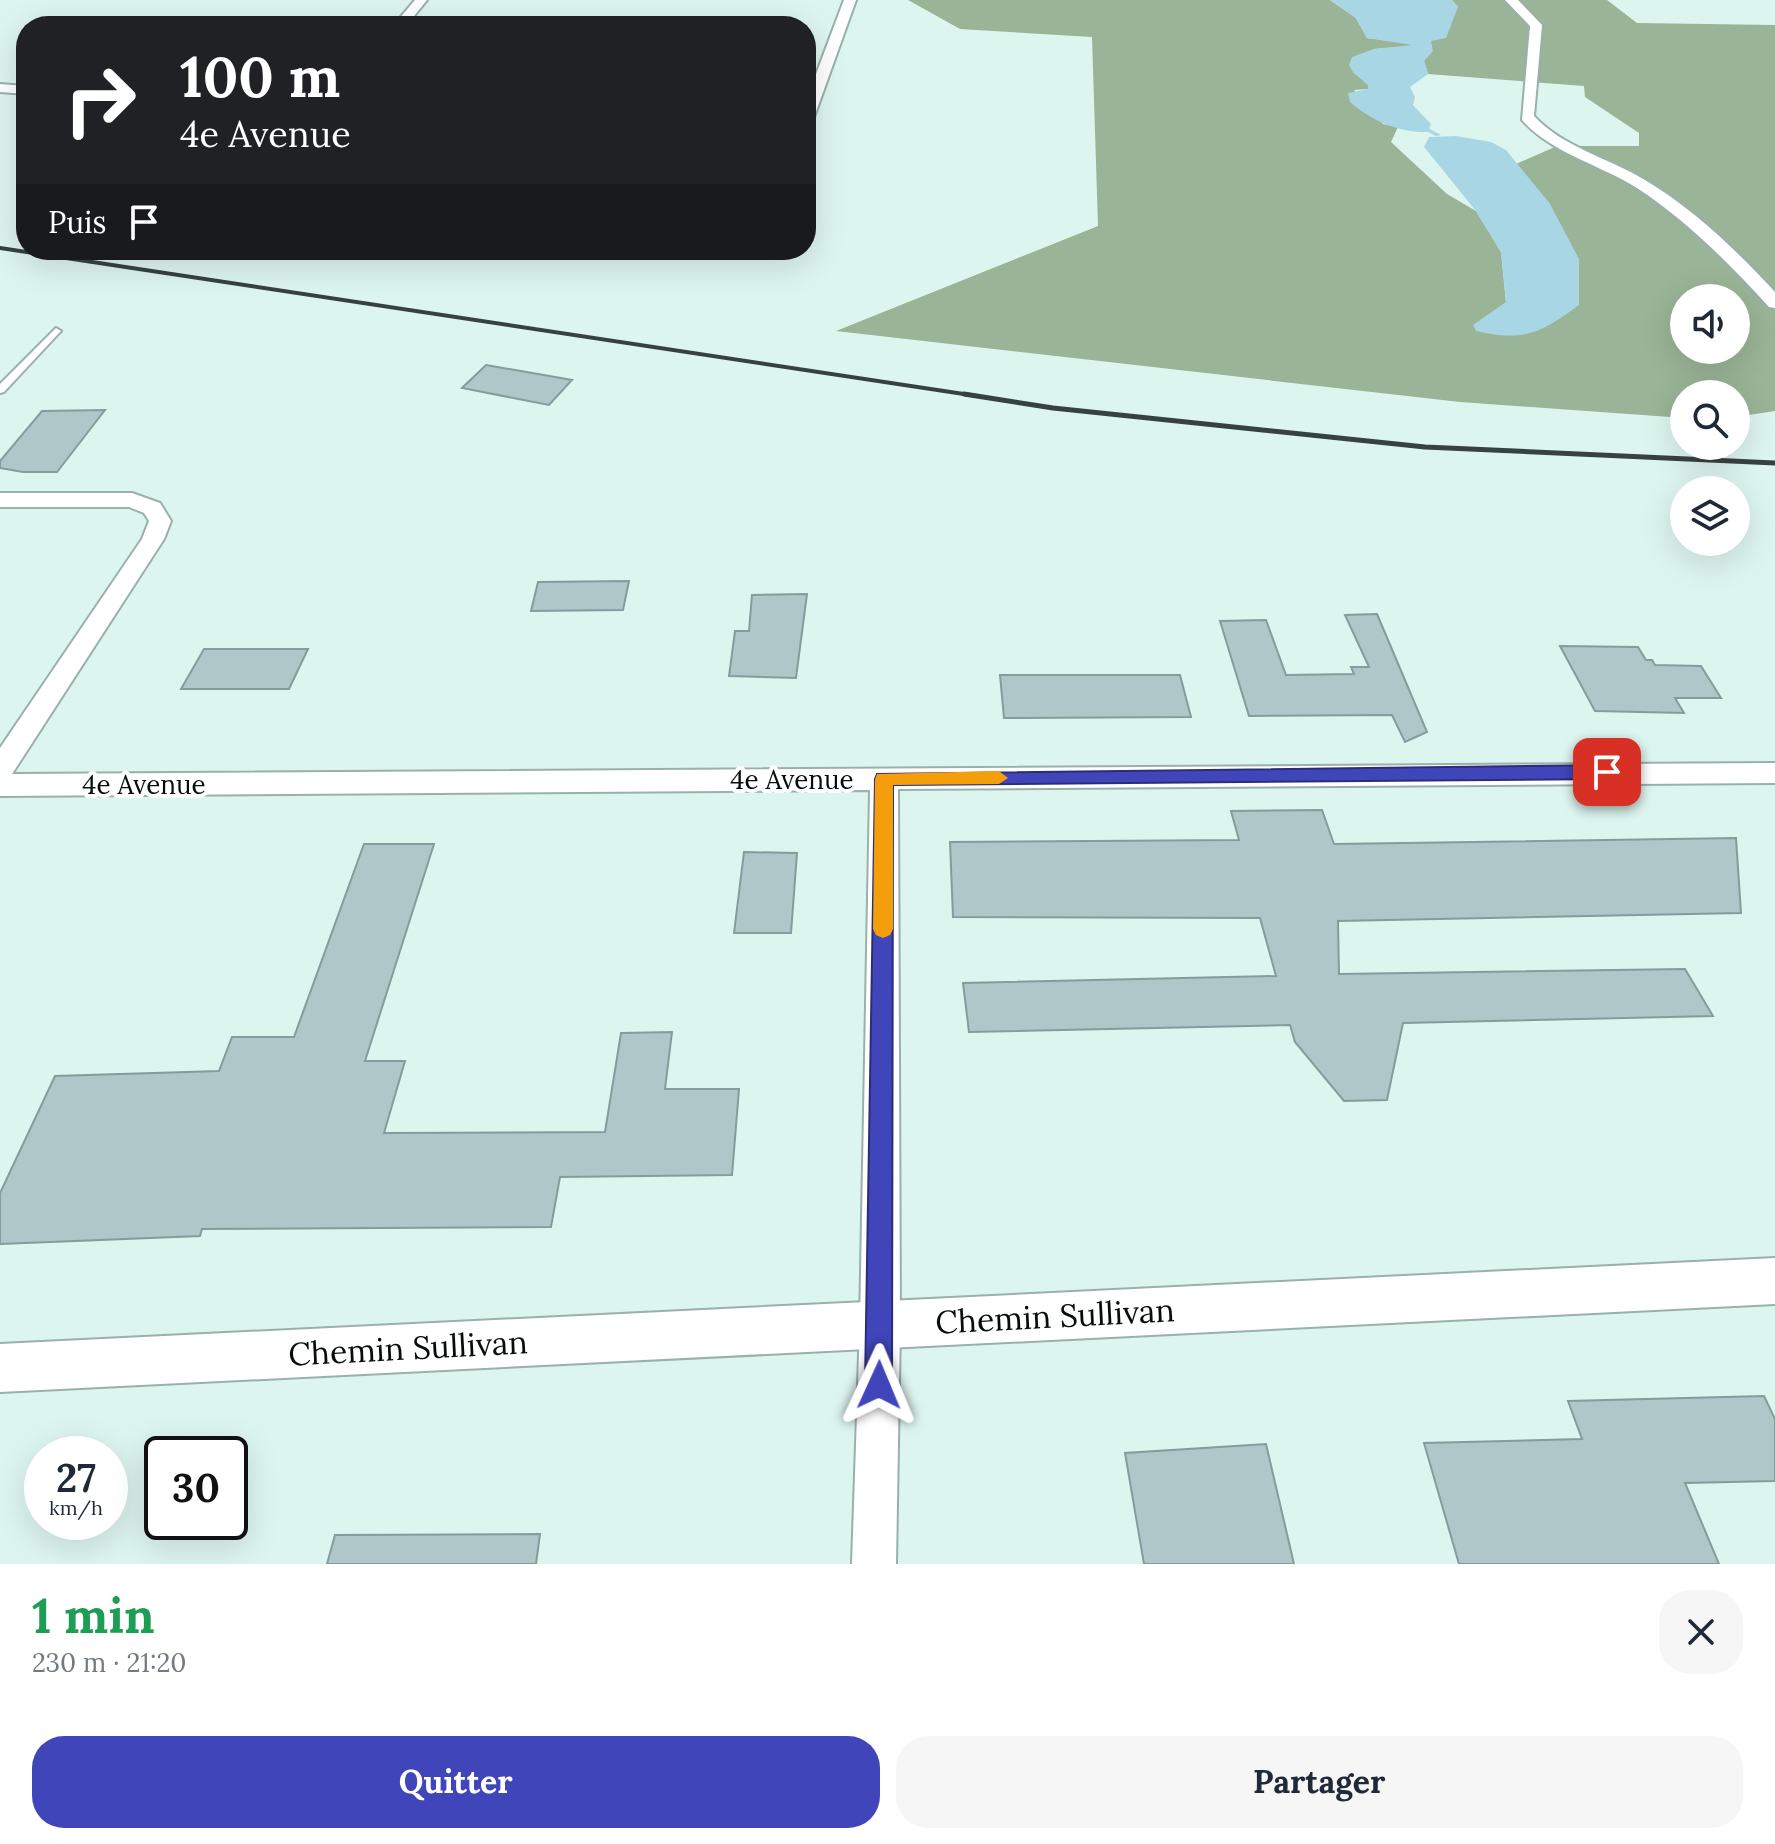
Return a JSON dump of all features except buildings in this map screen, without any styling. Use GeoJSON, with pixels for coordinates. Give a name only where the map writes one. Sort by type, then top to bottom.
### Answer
{"type":"FeatureCollection","features":[{"type":"Feature","properties":{"kind":"street"},"geometry":{"type":"LineString","coordinates":[[407,16],[421,0]]}},
{"type":"Feature","properties":{"kind":"street"},"geometry":{"type":"LineString","coordinates":[[816,93],[850,0]]}},
{"type":"Feature","properties":{"kind":"street"},"geometry":{"type":"LineString","coordinates":[[1511,0],[1536,25],[1527,117],[1536,127],[1621,172],[1685,214],[1725,247],[1775,303]]}},
{"type":"Feature","properties":{"kind":"street"},"geometry":{"type":"LineString","coordinates":[[0,500],[132,500],[152,508],[160,521],[153,539],[0,770]]}},
{"type":"Feature","properties":{"kind":"street","name":"4e Avenue"},"geometry":{"type":"LineString","coordinates":[[0,785],[1775,773]]}},
{"type":"Feature","properties":{"kind":"street"},"geometry":{"type":"LineString","coordinates":[[874,1564],[880,1325],[884,779]]}},
{"type":"Feature","properties":{"kind":"street","name":"Chemin Sullivan"},"geometry":{"type":"LineString","coordinates":[[0,1368],[1775,1281]]}},
{"type":"Feature","properties":{"kind":"lane"},"geometry":{"type":"LineString","coordinates":[[0,390],[56,331]]}},
{"type":"Feature","properties":{"kind":"green space"},"geometry":{"type":"Polygon","coordinates":[[[908,0],[1330,0],[1356,18],[1367,38],[1410,43],[1412,46],[1374,49],[1353,72],[1369,85],[1368,89],[1354,90],[1383,124],[1398,127],[1391,142],[1447,194],[1476,211],[1501,252],[1506,302],[1499,336],[1550,204],[1516,164],[1557,146],[1639,146],[1639,133],[1585,97],[1584,86],[1428,74],[1424,61],[1431,49],[1431,41],[1458,7],[1452,0],[1607,0],[1637,23],[1775,25],[1775,411],[1750,415],[1750,380],[1670,380],[1670,417],[1460,402],[836,331],[1098,226],[1092,37],[960,29],[908,0]]]}},
{"type":"Feature","properties":{"kind":"water"},"geometry":{"type":"Polygon","coordinates":[[[1330,0],[1452,0],[1458,7],[1446,38],[1431,41],[1433,51],[1424,61],[1428,74],[1410,87],[1415,97],[1413,105],[1431,124],[1428,132],[1386,124],[1350,102],[1348,93],[1368,89],[1369,86],[1353,72],[1349,65],[1352,57],[1374,49],[1412,45],[1367,38],[1356,18],[1330,0]]]}},
{"type":"Feature","properties":{"kind":"water"},"geometry":{"type":"Polygon","coordinates":[[[1456,136],[1491,142],[1506,150],[1550,204],[1579,259],[1579,305],[1531,333],[1507,336],[1476,331],[1473,325],[1506,302],[1501,252],[1476,211],[1424,147],[1429,137],[1456,136]]]}},
{"type":"Feature","properties":{"kind":"waterway"},"geometry":{"type":"LineString","coordinates":[[1418,125],[1438,135]]}},
{"type":"Feature","properties":{"kind":"railway"},"geometry":{"type":"LineString","coordinates":[[0,248],[16,250]]}},
{"type":"Feature","properties":{"kind":"railway"},"geometry":{"type":"LineString","coordinates":[[79,260],[969,395]]}},
{"type":"Feature","properties":{"kind":"railway"},"geometry":{"type":"LineString","coordinates":[[964,394],[969,395]]}},
{"type":"Feature","properties":{"kind":"railway"},"geometry":{"type":"LineString","coordinates":[[969,395],[977,396]]}},
{"type":"Feature","properties":{"kind":"railway"},"geometry":{"type":"LineString","coordinates":[[969,395],[1053,408],[1425,447],[1775,463]]}},
{"type":"Feature","properties":{"kind":"slow traffic"},"geometry":{"type":"LineString","coordinates":[[883,929],[884,779],[999,778]]}},
{"type":"Feature","properties":{"kind":"route"},"geometry":{"type":"LineString","coordinates":[[879,1385],[884,779],[1607,772]]}}]}
